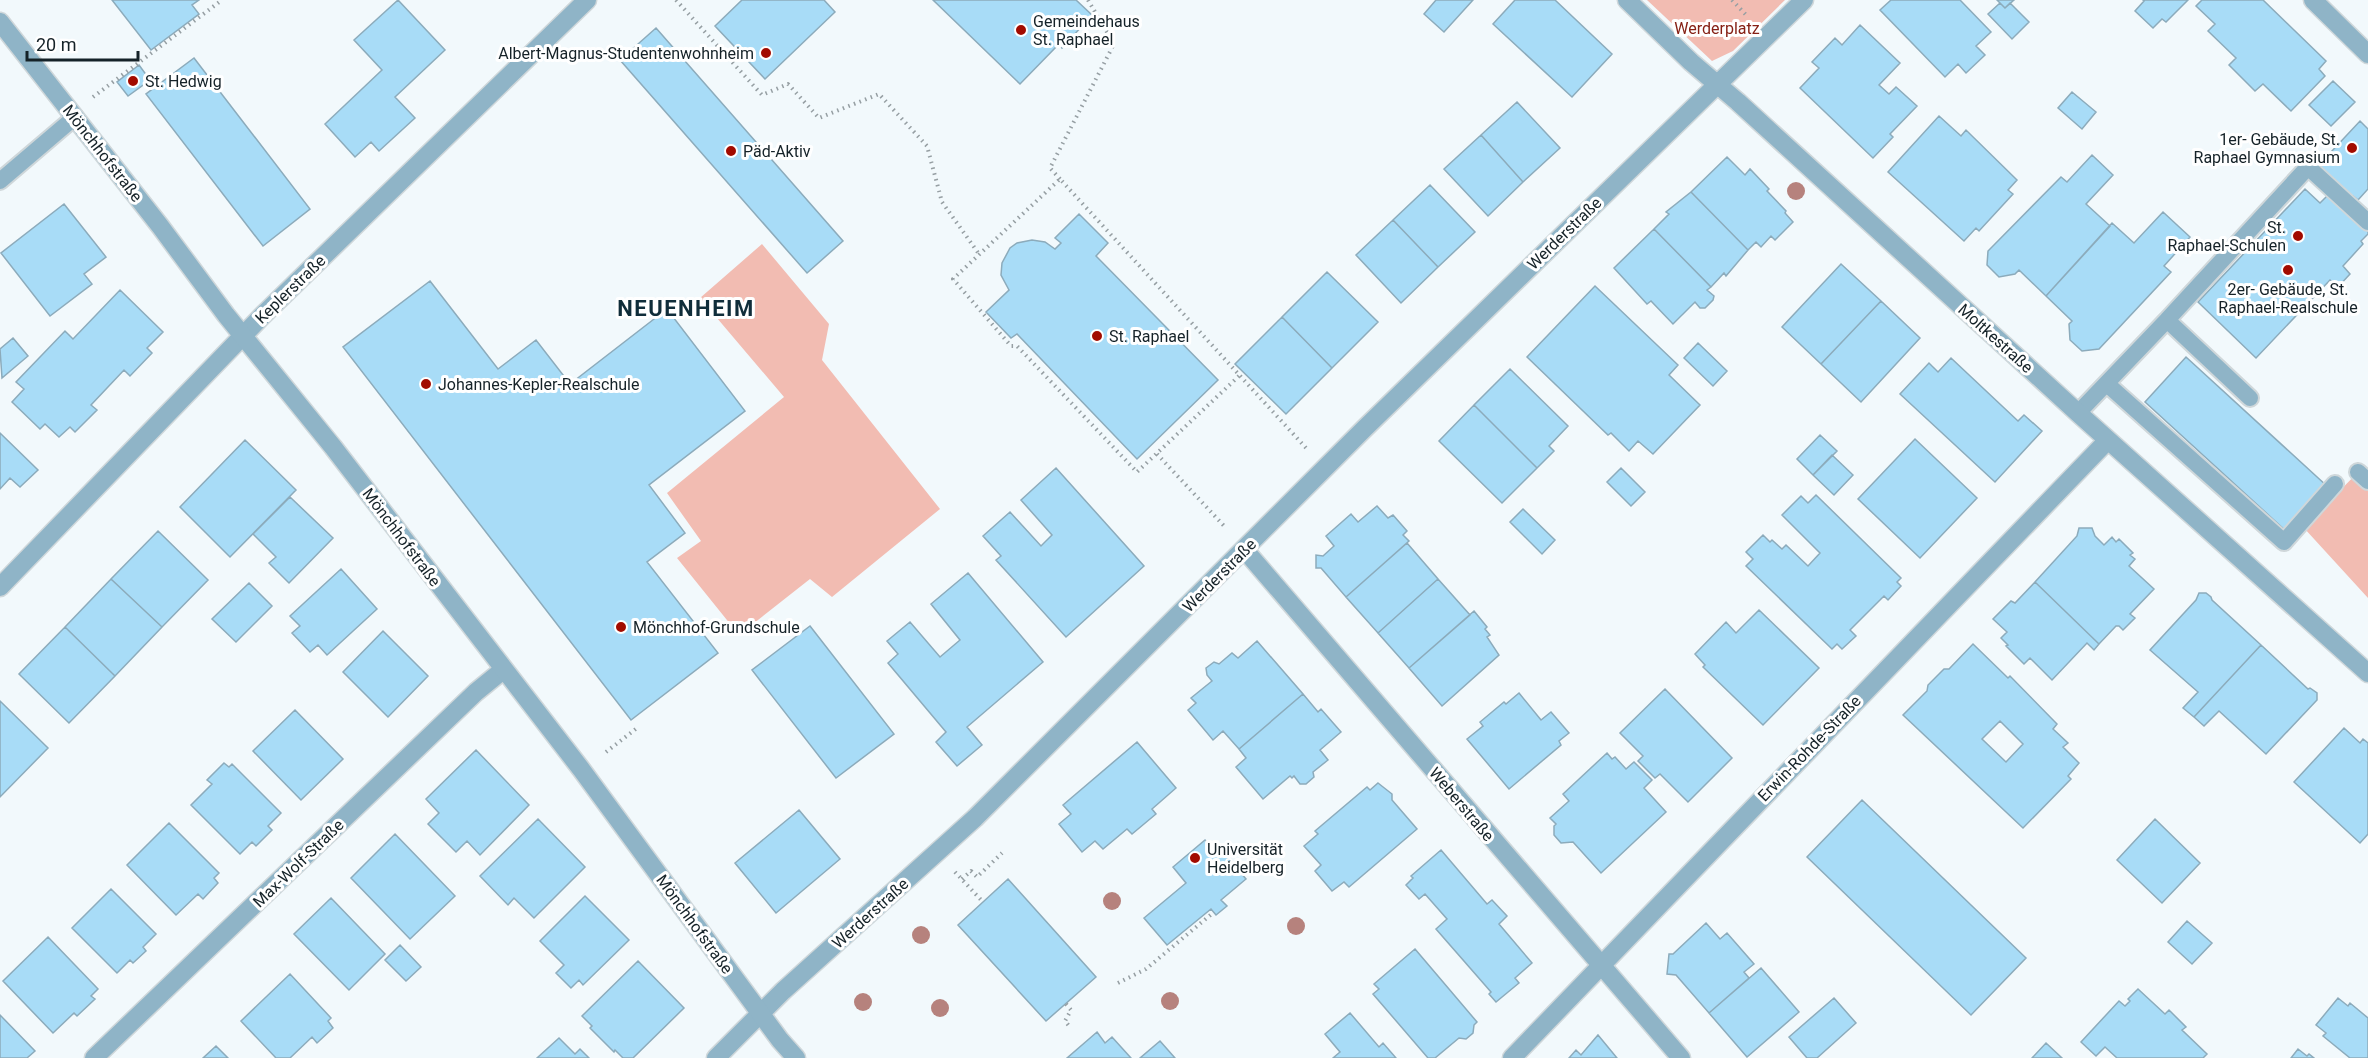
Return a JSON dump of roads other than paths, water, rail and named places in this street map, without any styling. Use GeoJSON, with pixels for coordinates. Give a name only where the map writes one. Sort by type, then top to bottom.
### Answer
{"type":"FeatureCollection","features":[{"type":"Feature","properties":{"kind":"street","name":"Keplerstraße"},"geometry":{"type":"LineString","coordinates":[[0,587],[242,336],[587,0]]}},
{"type":"Feature","properties":{"kind":"street","name":"Moltkestraße"},"geometry":{"type":"LineString","coordinates":[[1627,0],[1715,85],[1738,102],[2078,413],[2368,673]]}},
{"type":"Feature","properties":{"kind":"street"},"geometry":{"type":"LineString","coordinates":[[1715,85],[1803,0]]}},
{"type":"Feature","properties":{"kind":"street"},"geometry":{"type":"LineString","coordinates":[[2313,0],[2368,54]]}},
{"type":"Feature","properties":{"kind":"street","name":"Mönchhofstraße"},"geometry":{"type":"LineString","coordinates":[[0,21],[242,336],[333,447],[603,798],[760,1014],[796,1058]]}},
{"type":"Feature","properties":{"kind":"street","name":"Werderstraße"},"geometry":{"type":"LineString","coordinates":[[716,1058],[783,990],[975,819],[1364,429],[1715,85]]}},
{"type":"Feature","properties":{"kind":"street","name":"Erwin-Rohde-Straße"},"geometry":{"type":"LineString","coordinates":[[1512,1058],[1599,965],[2108,440]]}},
{"type":"Feature","properties":{"kind":"street","name":"Weberstraße"},"geometry":{"type":"LineString","coordinates":[[1244,549],[1681,1058]]}},
{"type":"Feature","properties":{"kind":"street","name":"Max-Wolf-Straße"},"geometry":{"type":"LineString","coordinates":[[94,1058],[476,692],[503,670]]}},
{"type":"Feature","properties":{"kind":"lane"},"geometry":{"type":"LineString","coordinates":[[0,181],[74,115]]}},
{"type":"Feature","properties":{"kind":"lane"},"geometry":{"type":"LineString","coordinates":[[2078,413],[2308,167],[2368,222]]}},
{"type":"Feature","properties":{"kind":"lane"},"geometry":{"type":"LineString","coordinates":[[2167,320],[2250,398]]}},
{"type":"Feature","properties":{"kind":"lane"},"geometry":{"type":"LineString","coordinates":[[2107,384],[2284,542],[2336,484]]}},
{"type":"Feature","properties":{"kind":"place","name":"Gemeindehaus St. Raphael"},"geometry":{"type":"Point","coordinates":[1021,30]}},
{"type":"Feature","properties":{"kind":"place","name":"Albert-Magnus-Studentenwohnheim"},"geometry":{"type":"Point","coordinates":[766,53]}},
{"type":"Feature","properties":{"kind":"place","name":"St. Hedwig"},"geometry":{"type":"Point","coordinates":[133,81]}},
{"type":"Feature","properties":{"kind":"place","name":"1er- Gebäude, St. Raphael Gymnasium"},"geometry":{"type":"Point","coordinates":[2352,148]}},
{"type":"Feature","properties":{"kind":"place","name":"Päd-Aktiv"},"geometry":{"type":"Point","coordinates":[731,151]}},
{"type":"Feature","properties":{"kind":"place","name":"St. Raphael-Schulen"},"geometry":{"type":"Point","coordinates":[2298,236]}},
{"type":"Feature","properties":{"kind":"place","name":"2er- Gebäude, St. Raphael-Realschule"},"geometry":{"type":"Point","coordinates":[2288,270]}},
{"type":"Feature","properties":{"kind":"place","name":"St. Raphael"},"geometry":{"type":"Point","coordinates":[1097,336]}},
{"type":"Feature","properties":{"kind":"place","name":"Johannes-Kepler-Realschule"},"geometry":{"type":"Point","coordinates":[426,384]}},
{"type":"Feature","properties":{"kind":"place","name":"Mönchhof-Grundschule"},"geometry":{"type":"Point","coordinates":[621,627]}},
{"type":"Feature","properties":{"kind":"place","name":"Universität Heidelberg"},"geometry":{"type":"Point","coordinates":[1195,858]}},
{"type":"Feature","properties":{"kind":"district","name":"NEUENHEIM"},"geometry":{"type":"Point","coordinates":[686,308]}},
{"type":"Feature","properties":{"kind":"park label","name":"Werderplatz"},"geometry":{"type":"Point","coordinates":[1717,28]}}]}
